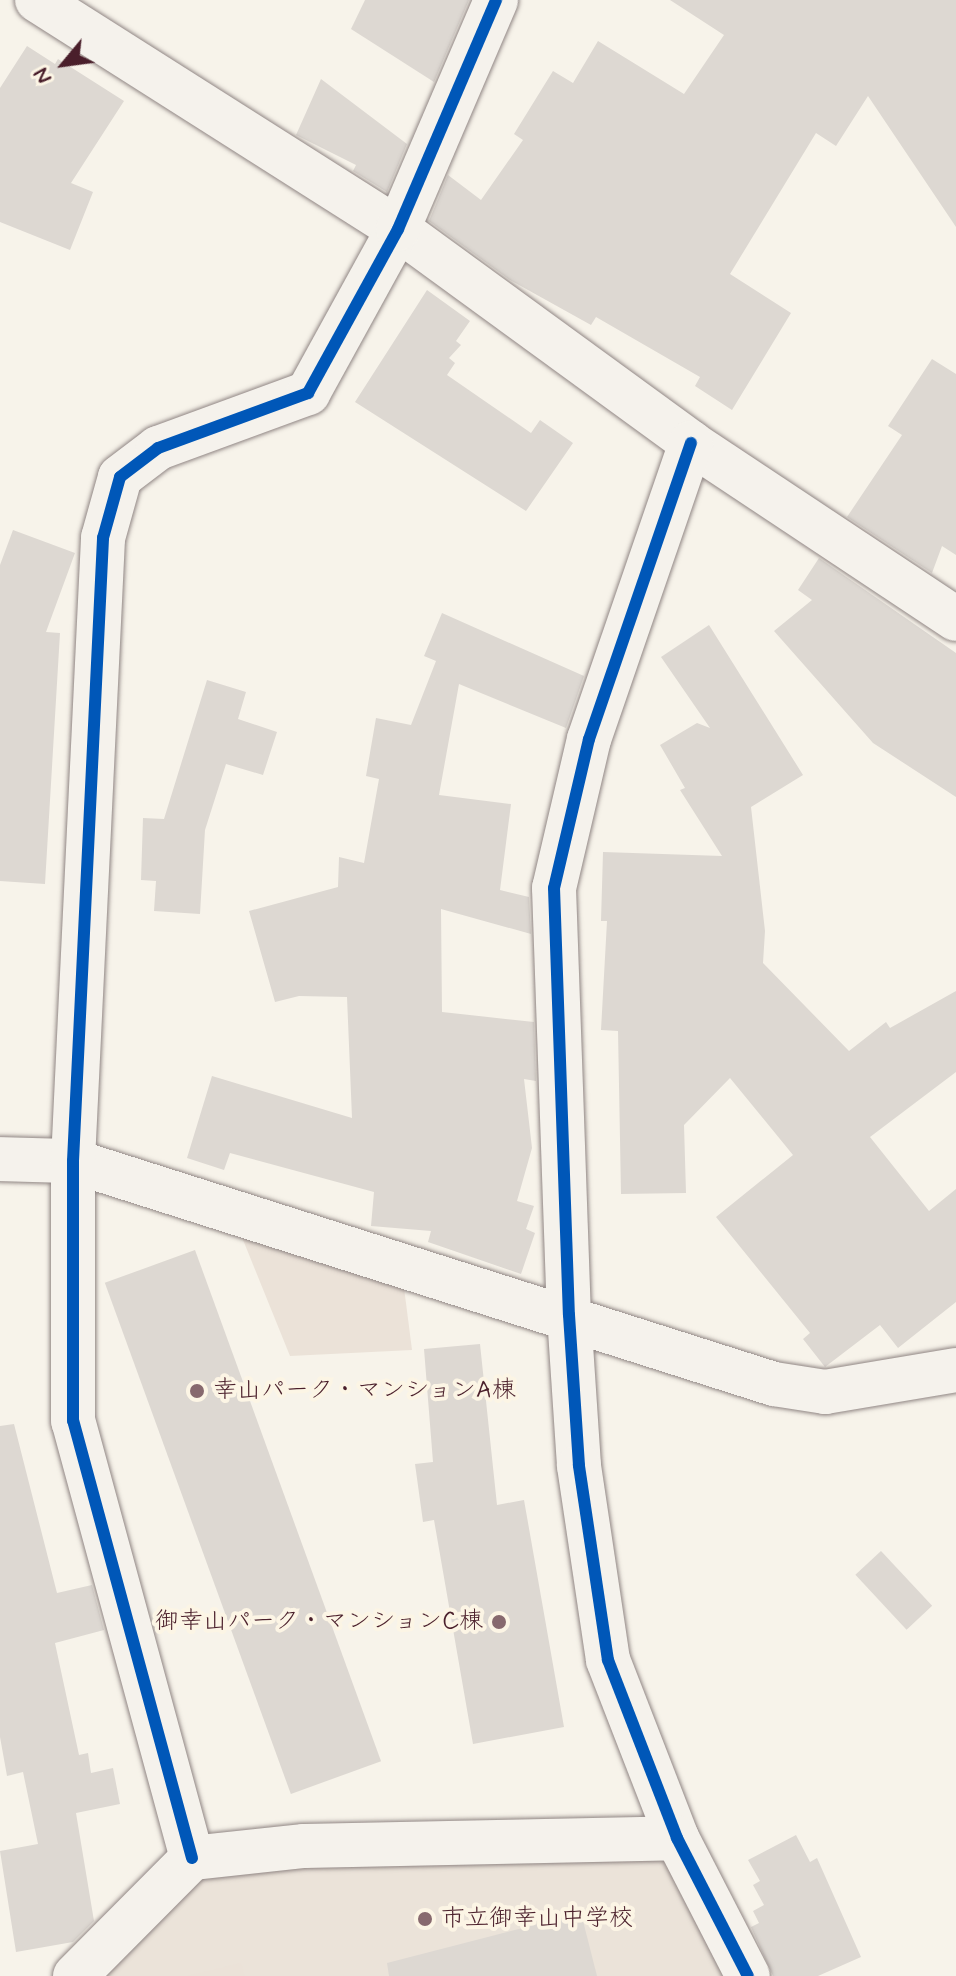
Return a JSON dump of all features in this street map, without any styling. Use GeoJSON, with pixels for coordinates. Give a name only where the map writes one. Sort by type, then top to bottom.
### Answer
{"type":"FeatureCollection","features":[{"type":"Feature","properties":{"kind":"street"},"geometry":{"type":"LineString","coordinates":[[37,0],[398,229],[691,443],[956,619]]}},
{"type":"Feature","properties":{"kind":"street"},"geometry":{"type":"LineString","coordinates":[[192,1858],[73,1421],[73,1161],[103,538],[120,477],[158,448],[308,393],[398,229],[496,0]]}},
{"type":"Feature","properties":{"kind":"street"},"geometry":{"type":"LineString","coordinates":[[691,443],[589,739],[554,888],[569,1315],[579,1466],[608,1660],[677,1838],[748,1976]]}},
{"type":"Feature","properties":{"kind":"street"},"geometry":{"type":"LineString","coordinates":[[0,1159],[73,1161],[569,1315],[774,1384],[812,1390],[956,1370]]}},
{"type":"Feature","properties":{"kind":"street"},"geometry":{"type":"LineString","coordinates":[[75,1976],[192,1858],[304,1846],[677,1838]]}},
{"type":"Feature","properties":{"kind":"shaded area"},"geometry":{"type":"Polygon","coordinates":[[[237,1225],[402,1272],[412,1350],[290,1356],[237,1225]]]}},
{"type":"Feature","properties":{"kind":"shaded area","name":"市立御幸山中学校"},"geometry":{"type":"Polygon","coordinates":[[[668,1858],[726,1976],[97,1976],[187,1885],[239,1866],[668,1858]]]}},
{"type":"Feature","properties":{"kind":"shaded area"},"geometry":{"type":"Polygon","coordinates":[[[241,1963],[245,1976],[186,1976],[241,1963]]]}},
{"type":"Feature","properties":{"kind":"building"},"geometry":{"type":"Polygon","coordinates":[[[365,0],[469,0],[434,82],[351,29],[365,0]]]}},
{"type":"Feature","properties":{"kind":"building"},"geometry":{"type":"Polygon","coordinates":[[[670,0],[956,0],[956,227],[868,96],[836,146],[816,133],[730,274],[791,313],[732,410],[695,386],[700,377],[596,317],[591,325],[510,280],[429,221],[448,175],[481,200],[523,140],[514,134],[553,71],[573,83],[598,41],[684,94],[724,35],[670,0]]]}},
{"type":"Feature","properties":{"kind":"building"},"geometry":{"type":"Polygon","coordinates":[[[27,46],[55,64],[58,59],[124,101],[71,183],[93,192],[70,250],[0,222],[0,88],[27,46]]]}},
{"type":"Feature","properties":{"kind":"building"},"geometry":{"type":"Polygon","coordinates":[[[321,79],[407,144],[387,192],[353,171],[356,165],[296,135],[321,79]]]}},
{"type":"Feature","properties":{"kind":"building"},"geometry":{"type":"Polygon","coordinates":[[[427,290],[470,321],[456,341],[461,345],[449,358],[455,363],[447,375],[531,433],[540,420],[573,443],[526,511],[355,402],[427,290]]]}},
{"type":"Feature","properties":{"kind":"building"},"geometry":{"type":"Polygon","coordinates":[[[932,359],[956,374],[956,555],[942,546],[932,573],[847,517],[902,435],[888,426],[932,359]]]}},
{"type":"Feature","properties":{"kind":"building"},"geometry":{"type":"Polygon","coordinates":[[[13,530],[75,553],[46,632],[60,633],[45,884],[0,881],[0,565],[13,530]]]}},
{"type":"Feature","properties":{"kind":"building"},"geometry":{"type":"Polygon","coordinates":[[[819,558],[956,653],[956,797],[873,743],[774,631],[812,600],[798,590],[819,558]]]}},
{"type":"Feature","properties":{"kind":"building"},"geometry":{"type":"Polygon","coordinates":[[[442,613],[584,676],[566,728],[459,684],[439,795],[511,804],[500,890],[529,897],[531,934],[441,909],[442,1012],[534,1022],[536,1081],[524,1079],[532,1148],[517,1201],[534,1206],[526,1229],[535,1233],[521,1274],[428,1242],[431,1231],[371,1226],[374,1192],[230,1153],[224,1170],[187,1158],[212,1076],[352,1118],[347,997],[299,996],[275,1002],[249,911],[338,887],[339,857],[364,863],[379,779],[366,776],[376,718],[411,725],[436,661],[424,656],[442,613]]]}},
{"type":"Feature","properties":{"kind":"building"},"geometry":{"type":"Polygon","coordinates":[[[709,625],[803,775],[751,807],[765,931],[763,963],[849,1051],[886,1022],[890,1028],[956,991],[956,1072],[870,1137],[929,1211],[956,1189],[956,1302],[898,1348],[880,1325],[825,1367],[803,1339],[810,1333],[716,1217],[793,1155],[730,1078],[684,1125],[686,1193],[621,1194],[618,1031],[601,1030],[607,921],[601,921],[603,852],[722,856],[680,790],[685,788],[660,745],[697,723],[710,728],[661,657],[709,625]]]}},
{"type":"Feature","properties":{"kind":"building"},"geometry":{"type":"Polygon","coordinates":[[[207,680],[246,692],[238,719],[277,732],[263,775],[226,764],[205,830],[200,914],[154,911],[156,881],[141,880],[143,818],[164,819],[207,680]]]}},
{"type":"Feature","properties":{"kind":"building"},"geometry":{"type":"Polygon","coordinates":[[[195,1250],[381,1761],[291,1794],[105,1283],[195,1250]]]}},
{"type":"Feature","properties":{"kind":"building","name":"御幸山パーク・マンションC棟"},"geometry":{"type":"Polygon","coordinates":[[[480,1344],[497,1505],[524,1500],[564,1727],[473,1744],[434,1520],[423,1522],[415,1464],[433,1462],[424,1349],[480,1344]]]}},
{"type":"Feature","properties":{"kind":"building"},"geometry":{"type":"Polygon","coordinates":[[[14,1424],[57,1593],[92,1585],[104,1630],[55,1643],[79,1755],[88,1753],[91,1773],[113,1768],[120,1804],[76,1813],[94,1921],[73,1942],[16,1952],[0,1851],[38,1844],[23,1772],[7,1776],[0,1737],[0,1426],[14,1424]]]}},
{"type":"Feature","properties":{"kind":"building"},"geometry":{"type":"Polygon","coordinates":[[[881,1551],[932,1606],[907,1630],[855,1575],[881,1551]]]}},
{"type":"Feature","properties":{"kind":"building"},"geometry":{"type":"Polygon","coordinates":[[[796,1835],[810,1862],[817,1858],[861,1957],[818,1976],[773,1976],[751,1927],[759,1923],[753,1911],[764,1905],[753,1885],[760,1881],[748,1860],[796,1835]]]}},
{"type":"Feature","properties":{"kind":"building"},"geometry":{"type":"Polygon","coordinates":[[[581,1913],[597,1976],[389,1976],[387,1963],[581,1913]]]}},
{"type":"Feature","properties":{"kind":"cycle path"},"geometry":{"type":"LineString","coordinates":[[192,1858],[73,1421],[73,1161],[103,538],[120,477],[158,448],[308,393],[398,229],[496,0]]}},
{"type":"Feature","properties":{"kind":"cycle path"},"geometry":{"type":"LineString","coordinates":[[691,443],[589,739],[554,888],[569,1315],[579,1466],[608,1660],[677,1838],[748,1976]]}},
{"type":"Feature","properties":{"kind":"place","name":"幸山パーク・マンションA棟"},"geometry":{"type":"Point","coordinates":[197,1391]}},
{"type":"Feature","properties":{"kind":"place","name":"御幸山パーク・マンションC棟"},"geometry":{"type":"Point","coordinates":[499,1622]}},
{"type":"Feature","properties":{"kind":"place","name":"市立御幸山中学校"},"geometry":{"type":"Point","coordinates":[425,1919]}}]}
